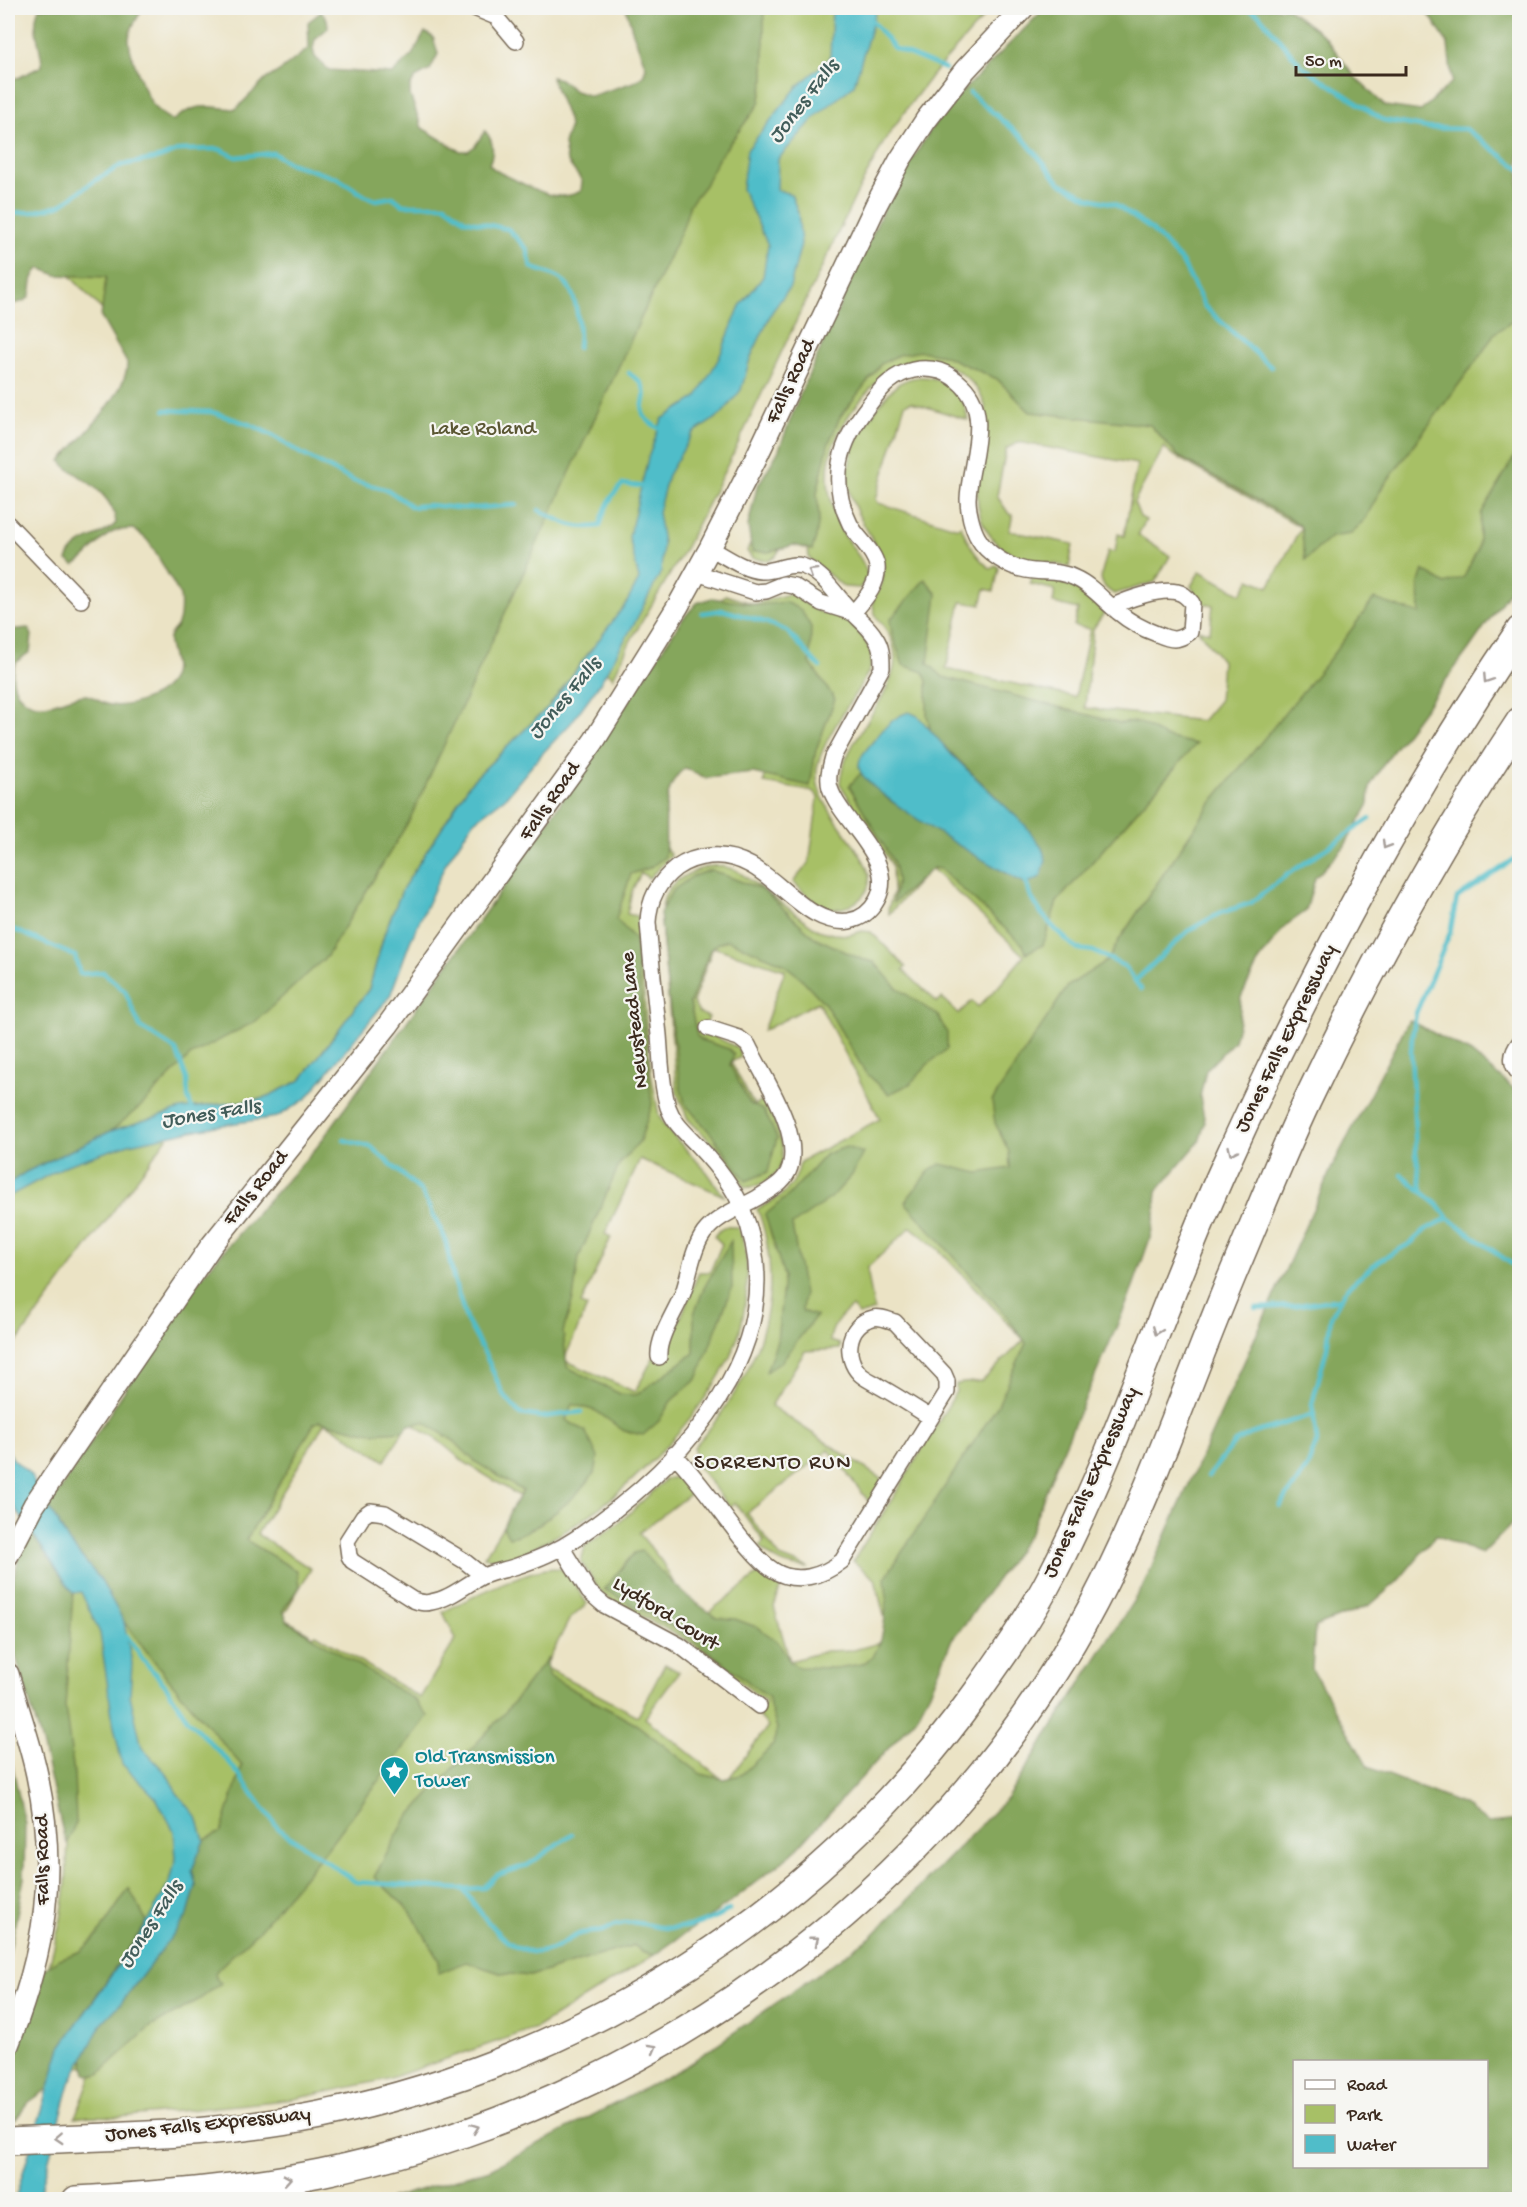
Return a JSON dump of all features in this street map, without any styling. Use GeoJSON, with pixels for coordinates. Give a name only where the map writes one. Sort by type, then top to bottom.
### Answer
{"type":"FeatureCollection","features":[{"type":"Feature","properties":{"kind":"highway","name":"Jones Falls Expressway"},"geometry":{"type":"LineString","coordinates":[[8,2141],[196,2131],[315,2116],[439,2084],[549,2042],[649,1990],[746,1927],[842,1846],[905,1783],[955,1723],[1008,1649],[1049,1581],[1086,1507],[1221,1174],[1305,997],[1380,855],[1460,721],[1520,630]]}},
{"type":"Feature","properties":{"kind":"highway"},"geometry":{"type":"LineString","coordinates":[[76,2199],[203,2191],[322,2172],[400,2153],[516,2113],[620,2066],[677,2035],[730,2002],[830,1928],[942,1820],[996,1756],[1050,1678],[1093,1605],[1128,1532],[1224,1296],[1307,1102],[1419,886],[1520,722]]}},
{"type":"Feature","properties":{"kind":"main road","name":"Falls Road"},"geometry":{"type":"LineString","coordinates":[[8,1555],[22,1526],[47,1485],[212,1246],[388,1025],[594,741],[697,573],[755,460],[876,205],[900,160],[952,86],[1023,8]]}},
{"type":"Feature","properties":{"kind":"main road","name":"Falls Road"},"geometry":{"type":"LineString","coordinates":[[8,1674],[37,1773],[48,1860],[45,1916],[41,1939],[26,1995],[8,2045]]}},
{"type":"Feature","properties":{"kind":"street"},"geometry":{"type":"LineString","coordinates":[[474,8],[496,17],[516,41]]}},
{"type":"Feature","properties":{"kind":"street"},"geometry":{"type":"LineString","coordinates":[[853,613],[874,585],[877,566],[850,524],[842,500],[839,463],[844,444],[853,426],[887,382],[901,373],[930,368],[956,379],[969,392],[976,411],[978,427],[968,500],[978,538],[988,551],[1014,567],[1063,573],[1077,578],[1112,608],[1139,627],[1173,640],[1182,638],[1190,632],[1192,603],[1176,592],[1137,596],[1112,608]]}},
{"type":"Feature","properties":{"kind":"street"},"geometry":{"type":"LineString","coordinates":[[8,524],[81,600]]}},
{"type":"Feature","properties":{"kind":"street","name":"Newstead Lane"},"geometry":{"type":"LineString","coordinates":[[483,1576],[463,1560],[378,1510],[370,1511],[363,1516],[347,1541],[346,1548],[352,1561],[413,1600],[422,1603],[432,1602],[462,1589],[483,1576],[537,1560],[562,1548],[628,1500],[674,1455],[720,1398],[736,1371],[752,1326],[757,1301],[758,1275],[755,1244],[742,1207],[715,1164],[675,1122],[664,1091],[649,943],[648,911],[658,886],[678,867],[702,856],[718,855],[735,858],[748,863],[812,911],[831,921],[841,922],[855,920],[871,908],[880,890],[882,876],[878,863],[836,800],[830,787],[828,773],[833,757],[882,668],[882,652],[876,638],[864,622],[819,575],[792,564],[762,571],[740,564],[710,548]]}},
{"type":"Feature","properties":{"kind":"street","name":"Newstead Lane"},"geometry":{"type":"LineString","coordinates":[[697,573],[755,592],[766,591],[783,584],[794,586],[821,603],[853,613]]}},
{"type":"Feature","properties":{"kind":"street"},"geometry":{"type":"LineString","coordinates":[[659,1357],[660,1344],[682,1294],[697,1246],[703,1235],[716,1221],[782,1181],[789,1171],[793,1146],[780,1109],[748,1045],[739,1038],[708,1028]]}},
{"type":"Feature","properties":{"kind":"street"},"geometry":{"type":"LineString","coordinates":[[1520,1042],[1512,1057],[1512,1065],[1520,1074]]}},
{"type":"Feature","properties":{"kind":"street"},"geometry":{"type":"LineString","coordinates":[[674,1455],[691,1472],[759,1559],[775,1572],[806,1577],[819,1575],[842,1561],[931,1418],[947,1392],[947,1381],[944,1374],[895,1322],[884,1318],[873,1318],[860,1325],[852,1336],[848,1351],[852,1364],[861,1375],[931,1418]]}},
{"type":"Feature","properties":{"kind":"street","name":"Lydford Court"},"geometry":{"type":"LineString","coordinates":[[562,1548],[589,1592],[604,1605],[679,1645],[759,1706]]}},
{"type":"Feature","properties":{"kind":"green space","name":"Lake Roland"},"geometry":{"type":"Polygon","coordinates":[[[39,8],[142,8],[129,38],[132,54],[152,104],[172,121],[196,108],[236,109],[266,79],[309,48],[308,22],[321,12],[327,19],[328,28],[315,39],[313,49],[315,57],[329,70],[392,74],[412,55],[425,32],[433,37],[438,54],[430,70],[415,78],[410,86],[410,95],[422,128],[460,151],[468,151],[475,146],[485,131],[492,143],[492,156],[489,164],[492,167],[530,187],[555,196],[572,195],[581,191],[582,181],[567,161],[564,144],[569,128],[568,119],[551,77],[560,79],[575,91],[591,96],[634,82],[643,76],[646,67],[626,8],[764,8],[764,80],[759,104],[718,159],[705,185],[690,204],[683,227],[409,821],[327,956],[256,1021],[191,1055],[142,1105],[111,1131],[26,1172],[8,1184],[8,630],[28,628],[32,635],[30,652],[19,660],[13,670],[15,686],[24,699],[38,705],[46,705],[86,695],[106,704],[122,705],[149,698],[169,683],[174,670],[169,640],[180,618],[180,596],[148,541],[133,529],[117,530],[107,535],[85,558],[74,565],[67,560],[76,547],[116,523],[112,507],[102,494],[61,461],[112,401],[120,388],[127,363],[101,317],[106,277],[56,275],[40,268],[35,274],[31,292],[26,300],[8,304],[8,75],[18,78],[42,66],[36,30],[39,8]]]}},
{"type":"Feature","properties":{"kind":"green space","name":"Lake Roland"},"geometry":{"type":"Polygon","coordinates":[[[662,8],[992,8],[933,74],[885,140],[856,195],[735,450],[686,547],[631,640],[613,678],[590,651],[550,705],[471,782],[403,888],[385,932],[369,989],[301,1080],[262,1099],[189,1108],[8,1354],[8,1103],[397,621],[14,217],[601,276],[662,8]]]}},
{"type":"Feature","properties":{"kind":"green space"},"geometry":{"type":"Polygon","coordinates":[[[1045,8],[1287,8],[1325,37],[1355,77],[1385,106],[1421,111],[1452,82],[1448,44],[1431,17],[1422,8],[1519,8],[1519,316],[1494,334],[1382,488],[1365,519],[1351,534],[1331,537],[1305,560],[1301,527],[1293,520],[1178,456],[1150,425],[1030,412],[997,379],[943,355],[921,351],[898,355],[881,364],[840,417],[828,445],[817,493],[819,518],[812,550],[794,545],[769,552],[752,552],[748,526],[757,487],[778,452],[801,392],[886,204],[934,124],[954,100],[1045,8]]]}},
{"type":"Feature","properties":{"kind":"green space"},"geometry":{"type":"Polygon","coordinates":[[[916,202],[1519,316],[1519,516],[1174,1106],[891,1679],[471,1963],[500,1973],[530,1976],[634,1945],[642,1952],[654,1955],[536,2028],[388,2079],[294,2099],[120,2117],[75,2118],[91,2076],[99,2074],[110,2063],[20,2070],[55,1962],[49,1966],[61,1919],[66,1885],[68,1842],[31,1545],[700,634],[725,595],[754,604],[792,593],[815,610],[848,622],[860,633],[871,652],[869,671],[825,745],[818,764],[817,777],[826,804],[867,868],[869,884],[862,897],[856,902],[834,909],[817,903],[793,882],[809,863],[818,798],[815,792],[764,783],[765,772],[670,764],[658,836],[671,856],[649,878],[641,873],[632,891],[627,914],[637,916],[651,1074],[659,1116],[666,1128],[707,1172],[724,1196],[640,1159],[605,1234],[611,1237],[581,1304],[587,1307],[564,1360],[635,1392],[653,1358],[670,1355],[670,1345],[699,1272],[710,1272],[722,1244],[714,1236],[727,1227],[738,1228],[743,1242],[747,1275],[744,1311],[730,1357],[694,1413],[645,1468],[589,1515],[560,1534],[520,1555],[507,1559],[484,1557],[521,1497],[464,1462],[439,1441],[409,1422],[385,1461],[325,1422],[257,1534],[311,1569],[282,1617],[313,1636],[316,1634],[420,1698],[456,1639],[443,1612],[485,1591],[539,1570],[553,1568],[563,1570],[573,1580],[587,1604],[569,1620],[545,1667],[638,1716],[665,1664],[679,1672],[645,1718],[726,1782],[768,1726],[757,1714],[766,1702],[692,1643],[603,1595],[581,1562],[585,1546],[619,1523],[666,1479],[681,1476],[695,1490],[639,1533],[662,1562],[677,1589],[701,1618],[760,1573],[773,1582],[782,1583],[774,1607],[790,1661],[826,1651],[854,1650],[890,1640],[875,1579],[853,1561],[951,1401],[956,1391],[956,1384],[982,1381],[1024,1340],[939,1250],[911,1227],[867,1268],[874,1310],[859,1315],[852,1307],[844,1314],[834,1326],[830,1341],[840,1344],[840,1349],[805,1351],[771,1406],[883,1480],[869,1502],[829,1450],[747,1513],[780,1557],[809,1568],[782,1563],[760,1546],[764,1541],[735,1503],[729,1507],[695,1463],[694,1447],[728,1403],[743,1379],[755,1354],[763,1328],[769,1301],[770,1273],[765,1232],[757,1209],[786,1191],[795,1178],[800,1162],[880,1119],[818,1002],[763,1031],[785,970],[713,947],[693,1002],[699,1013],[709,1017],[703,1031],[738,1048],[741,1057],[731,1062],[754,1105],[764,1101],[774,1120],[781,1142],[781,1164],[776,1174],[762,1184],[745,1187],[721,1152],[688,1119],[677,1093],[661,922],[664,897],[678,880],[701,869],[722,866],[736,870],[818,930],[849,935],[862,931],[871,932],[906,967],[903,970],[937,1002],[942,998],[958,1014],[972,1001],[978,1007],[1024,956],[931,868],[889,914],[888,909],[893,893],[892,865],[840,784],[849,752],[887,689],[893,673],[895,658],[891,639],[873,606],[873,599],[881,586],[884,574],[882,561],[852,500],[848,480],[850,459],[862,431],[881,402],[900,383],[918,377],[943,382],[958,394],[965,406],[968,420],[911,402],[905,404],[876,499],[878,503],[958,528],[961,526],[981,560],[991,569],[996,565],[999,568],[994,591],[985,589],[981,605],[961,602],[946,669],[1075,697],[1090,629],[1074,626],[1078,609],[1053,603],[1055,590],[1030,584],[1031,578],[1064,583],[1080,590],[1104,613],[1093,629],[1085,708],[1202,721],[1219,701],[1222,661],[1198,630],[1210,632],[1213,605],[1201,603],[1191,586],[1200,571],[1241,594],[1250,579],[1269,587],[1301,527],[1171,454],[1164,447],[1134,502],[1140,517],[1146,520],[1138,535],[1170,556],[1155,582],[1114,594],[1104,585],[1101,576],[1108,551],[1115,552],[1118,534],[1124,536],[1137,464],[1018,442],[1006,449],[997,496],[1009,514],[1013,515],[1009,531],[1073,544],[1069,567],[1029,561],[1016,556],[1004,549],[989,535],[978,505],[978,479],[986,413],[982,398],[971,381],[961,373],[935,361],[923,360],[901,364],[882,377],[854,408],[833,446],[828,469],[829,493],[840,528],[864,565],[868,576],[860,588],[844,587],[809,558],[808,547],[788,536],[775,557],[768,561],[752,558],[747,551],[916,202]]]}},
{"type":"Feature","properties":{"kind":"green space"},"geometry":{"type":"Polygon","coordinates":[[[1519,418],[1519,577],[1469,649],[1384,763],[1370,786],[1369,804],[1344,847],[1315,878],[1306,911],[1285,926],[1259,961],[1241,997],[1234,1041],[1206,1070],[1200,1097],[1205,1123],[1199,1142],[1157,1191],[1150,1238],[1129,1298],[1053,1473],[1030,1533],[952,1639],[932,1688],[916,1718],[792,1854],[725,1906],[654,1955],[642,1952],[634,1945],[530,1976],[500,1973],[467,1962],[438,1973],[439,1960],[411,1912],[374,1877],[405,1821],[508,1709],[548,1657],[546,1665],[550,1677],[637,1725],[701,1774],[723,1779],[741,1775],[773,1745],[777,1728],[769,1698],[691,1638],[604,1589],[634,1553],[642,1551],[687,1596],[717,1618],[735,1619],[759,1628],[779,1643],[791,1663],[798,1667],[836,1668],[862,1664],[873,1657],[881,1640],[884,1624],[887,1600],[885,1578],[998,1405],[1026,1343],[1006,1315],[905,1202],[928,1172],[940,1164],[978,1173],[1010,1168],[1009,1152],[995,1123],[992,1101],[1068,986],[1108,960],[1211,803],[1331,657],[1374,599],[1420,614],[1419,582],[1423,570],[1445,584],[1464,577],[1478,548],[1481,514],[1516,454],[1519,418]]]}},
{"type":"Feature","properties":{"kind":"green space"},"geometry":{"type":"Polygon","coordinates":[[[925,579],[937,594],[928,663],[943,677],[1119,723],[1139,722],[1165,737],[1196,744],[1057,902],[1043,945],[1026,953],[1023,945],[940,869],[933,868],[893,903],[897,880],[894,863],[849,786],[861,773],[889,800],[1026,884],[1000,801],[931,733],[927,715],[927,681],[923,672],[903,665],[892,634],[890,620],[925,579]]]}},
{"type":"Feature","properties":{"kind":"green space"},"geometry":{"type":"Polygon","coordinates":[[[712,598],[759,605],[786,602],[801,610],[811,627],[810,663],[835,699],[816,750],[810,786],[753,773],[706,778],[685,768],[671,786],[668,797],[665,857],[649,868],[631,874],[616,919],[635,939],[652,1105],[640,1141],[620,1163],[579,1257],[573,1299],[563,1332],[567,1367],[620,1394],[636,1395],[694,1353],[694,1314],[704,1288],[731,1241],[732,1288],[697,1379],[671,1401],[659,1421],[643,1435],[624,1431],[596,1411],[572,1404],[566,1420],[585,1431],[598,1457],[595,1471],[569,1501],[544,1521],[531,1529],[509,1537],[503,1527],[523,1491],[474,1461],[454,1441],[424,1422],[409,1425],[403,1431],[371,1433],[319,1421],[314,1424],[246,1540],[297,1571],[299,1587],[283,1610],[287,1621],[415,1700],[428,1716],[323,1854],[259,1930],[215,1973],[216,1979],[221,1983],[200,1999],[149,2028],[99,2074],[91,2076],[86,2074],[83,2058],[102,2023],[122,2002],[188,1915],[196,1886],[192,1870],[204,1840],[221,1832],[242,1766],[169,1680],[124,1622],[100,1579],[69,1542],[49,1507],[190,1290],[317,1147],[522,861],[681,621],[697,603],[712,598]]]}},
{"type":"Feature","properties":{"kind":"green space"},"geometry":{"type":"Polygon","coordinates":[[[711,870],[763,890],[814,937],[861,959],[874,962],[896,987],[938,1016],[947,1033],[947,1049],[927,1065],[910,1084],[889,1094],[865,1072],[825,1004],[800,977],[782,963],[728,940],[717,944],[710,950],[690,1003],[697,1036],[701,1040],[729,1049],[734,1055],[730,1065],[750,1104],[764,1110],[777,1138],[768,1172],[746,1181],[712,1135],[685,1104],[680,1085],[668,994],[660,913],[672,891],[693,876],[711,870]]]}},
{"type":"Feature","properties":{"kind":"green space"},"geometry":{"type":"Polygon","coordinates":[[[1409,1020],[1471,1053],[1519,1093],[1519,1517],[1482,1554],[1436,1535],[1398,1581],[1370,1605],[1315,1627],[1312,1669],[1368,1767],[1464,1805],[1488,1823],[1519,1820],[1519,2199],[389,2199],[490,2169],[683,2068],[872,1936],[1007,1798],[1143,1586],[1332,1167],[1409,1020]]]}},
{"type":"Feature","properties":{"kind":"green space"},"geometry":{"type":"Polygon","coordinates":[[[846,1147],[863,1153],[852,1175],[831,1198],[792,1225],[804,1294],[802,1311],[816,1316],[781,1362],[766,1372],[777,1341],[784,1276],[765,1215],[789,1195],[826,1154],[846,1147]]]}},
{"type":"Feature","properties":{"kind":"green space"},"geometry":{"type":"Polygon","coordinates":[[[29,1532],[73,1593],[65,1707],[74,1773],[76,1822],[67,1843],[42,1743],[9,1634],[8,1600],[21,1549],[29,1532]]]}},
{"type":"Feature","properties":{"kind":"green space"},"geometry":{"type":"Polygon","coordinates":[[[8,1746],[25,1824],[24,1878],[8,1960],[8,1746]]]}},
{"type":"Feature","properties":{"kind":"green space"},"geometry":{"type":"Polygon","coordinates":[[[129,1888],[147,1922],[61,2047],[49,2088],[29,2102],[15,2120],[8,2121],[8,2068],[45,1969],[57,1960],[81,1951],[97,1936],[129,1888]]]}},
{"type":"Feature","properties":{"kind":"water","name":"Jones Falls"},"geometry":{"type":"Polygon","coordinates":[[[832,8],[877,8],[854,85],[815,117],[778,159],[777,190],[791,194],[798,212],[801,244],[790,287],[772,312],[750,359],[741,390],[721,415],[693,433],[668,475],[658,512],[663,543],[661,572],[635,622],[600,683],[571,723],[506,797],[474,821],[446,863],[410,942],[390,996],[306,1099],[277,1117],[216,1126],[129,1144],[67,1165],[8,1197],[8,1184],[26,1172],[111,1131],[181,1109],[262,1099],[301,1080],[369,989],[385,932],[403,888],[471,782],[550,705],[627,602],[639,579],[629,537],[648,458],[662,419],[696,398],[719,358],[740,306],[763,277],[768,245],[742,189],[747,150],[797,87],[830,58],[832,8]]]}},
{"type":"Feature","properties":{"kind":"water"},"geometry":{"type":"Polygon","coordinates":[[[909,712],[918,716],[952,755],[1025,825],[1042,848],[1046,860],[1041,877],[1026,884],[962,848],[882,794],[865,778],[859,767],[864,752],[890,723],[909,712]]]}},
{"type":"Feature","properties":{"kind":"water","name":"Jones Falls"},"geometry":{"type":"Polygon","coordinates":[[[8,1450],[13,1459],[29,1473],[69,1542],[100,1579],[124,1622],[132,1663],[130,1695],[142,1748],[167,1774],[177,1793],[197,1817],[204,1840],[192,1870],[196,1886],[188,1915],[122,2002],[102,2023],[70,2083],[38,2200],[15,2199],[61,2047],[140,1934],[170,1882],[176,1858],[174,1831],[156,1798],[122,1764],[113,1722],[100,1633],[81,1592],[73,1593],[8,1498],[8,1450]]]}},
{"type":"Feature","properties":{"kind":"waterway"},"geometry":{"type":"LineString","coordinates":[[1247,8],[1259,15],[1302,66],[1383,120],[1428,128],[1466,129],[1520,169]]}},
{"type":"Feature","properties":{"kind":"waterway"},"geometry":{"type":"LineString","coordinates":[[868,16],[894,48],[945,69]]}},
{"type":"Feature","properties":{"kind":"waterway"},"geometry":{"type":"LineString","coordinates":[[970,93],[1023,138],[1059,182],[1089,198],[1115,204],[1152,230],[1182,262],[1205,307],[1271,367]]}},
{"type":"Feature","properties":{"kind":"waterway"},"geometry":{"type":"LineString","coordinates":[[8,213],[33,212],[61,205],[94,181],[122,165],[159,158],[180,150],[219,149],[236,157],[273,153],[289,163],[337,178],[365,196],[376,200],[393,197],[403,205],[445,205],[465,220],[508,229],[527,249],[531,267],[562,280],[572,293],[577,311],[578,348]]}},
{"type":"Feature","properties":{"kind":"waterway"},"geometry":{"type":"LineString","coordinates":[[629,373],[641,383],[644,390],[642,407],[645,418],[664,431]]}},
{"type":"Feature","properties":{"kind":"waterway"},"geometry":{"type":"LineString","coordinates":[[165,410],[212,412],[251,425],[354,481],[388,490],[412,507],[430,505],[473,508],[516,505]]}},
{"type":"Feature","properties":{"kind":"waterway"},"geometry":{"type":"LineString","coordinates":[[539,510],[575,526],[600,526],[608,503],[623,484],[647,487]]}},
{"type":"Feature","properties":{"kind":"waterway"},"geometry":{"type":"LineString","coordinates":[[702,613],[723,610],[787,631],[820,667]]}},
{"type":"Feature","properties":{"kind":"waterway"},"geometry":{"type":"LineString","coordinates":[[1135,981],[1188,931],[1220,913],[1251,903],[1288,874],[1370,819]]}},
{"type":"Feature","properties":{"kind":"waterway"},"geometry":{"type":"LineString","coordinates":[[1422,1191],[1416,1153],[1411,1052],[1416,1013],[1450,933],[1457,898],[1520,855]]}},
{"type":"Feature","properties":{"kind":"waterway"},"geometry":{"type":"LineString","coordinates":[[1025,878],[1031,897],[1056,930],[1077,949],[1093,951],[1124,966],[1141,989]]}},
{"type":"Feature","properties":{"kind":"waterway","name":"Jones Falls"},"geometry":{"type":"LineString","coordinates":[[8,927],[75,956],[80,974],[103,972],[125,991],[140,1027],[176,1050],[187,1079],[188,1097],[193,1112]]}},
{"type":"Feature","properties":{"kind":"waterway"},"geometry":{"type":"LineString","coordinates":[[344,1140],[371,1147],[421,1191],[445,1238],[466,1319],[503,1394],[520,1414],[542,1417],[581,1412]]}},
{"type":"Feature","properties":{"kind":"waterway"},"geometry":{"type":"LineString","coordinates":[[1402,1175],[1438,1205],[1448,1218],[1520,1270]]}},
{"type":"Feature","properties":{"kind":"waterway"},"geometry":{"type":"LineString","coordinates":[[1280,1506],[1307,1468],[1317,1441],[1312,1404],[1327,1348],[1331,1316],[1347,1288],[1380,1260],[1411,1243],[1425,1230],[1448,1218]]}},
{"type":"Feature","properties":{"kind":"waterway"},"geometry":{"type":"LineString","coordinates":[[1255,1308],[1292,1306],[1340,1299]]}},
{"type":"Feature","properties":{"kind":"waterway"},"geometry":{"type":"LineString","coordinates":[[1208,1476],[1235,1442],[1251,1434],[1314,1414]]}},
{"type":"Feature","properties":{"kind":"waterway"},"geometry":{"type":"LineString","coordinates":[[121,1635],[127,1636],[144,1661],[165,1685],[188,1720],[230,1763],[279,1829],[356,1882],[459,1889],[483,1888],[497,1875],[528,1865],[572,1834]]}},
{"type":"Feature","properties":{"kind":"waterway"},"geometry":{"type":"LineString","coordinates":[[463,1889],[484,1918],[502,1937],[511,1944],[533,1952],[546,1951],[579,1934],[602,1931],[619,1924],[635,1923],[668,1928],[686,1927],[704,1922],[729,1910]]}},
{"type":"Feature","properties":{"kind":"place","name":"Old Transmission Tower"},"geometry":{"type":"Point","coordinates":[394,1796]}},
{"type":"Feature","properties":{"kind":"district","name":"SORRENTO RUN"},"geometry":{"type":"Point","coordinates":[773,1464]}}]}
